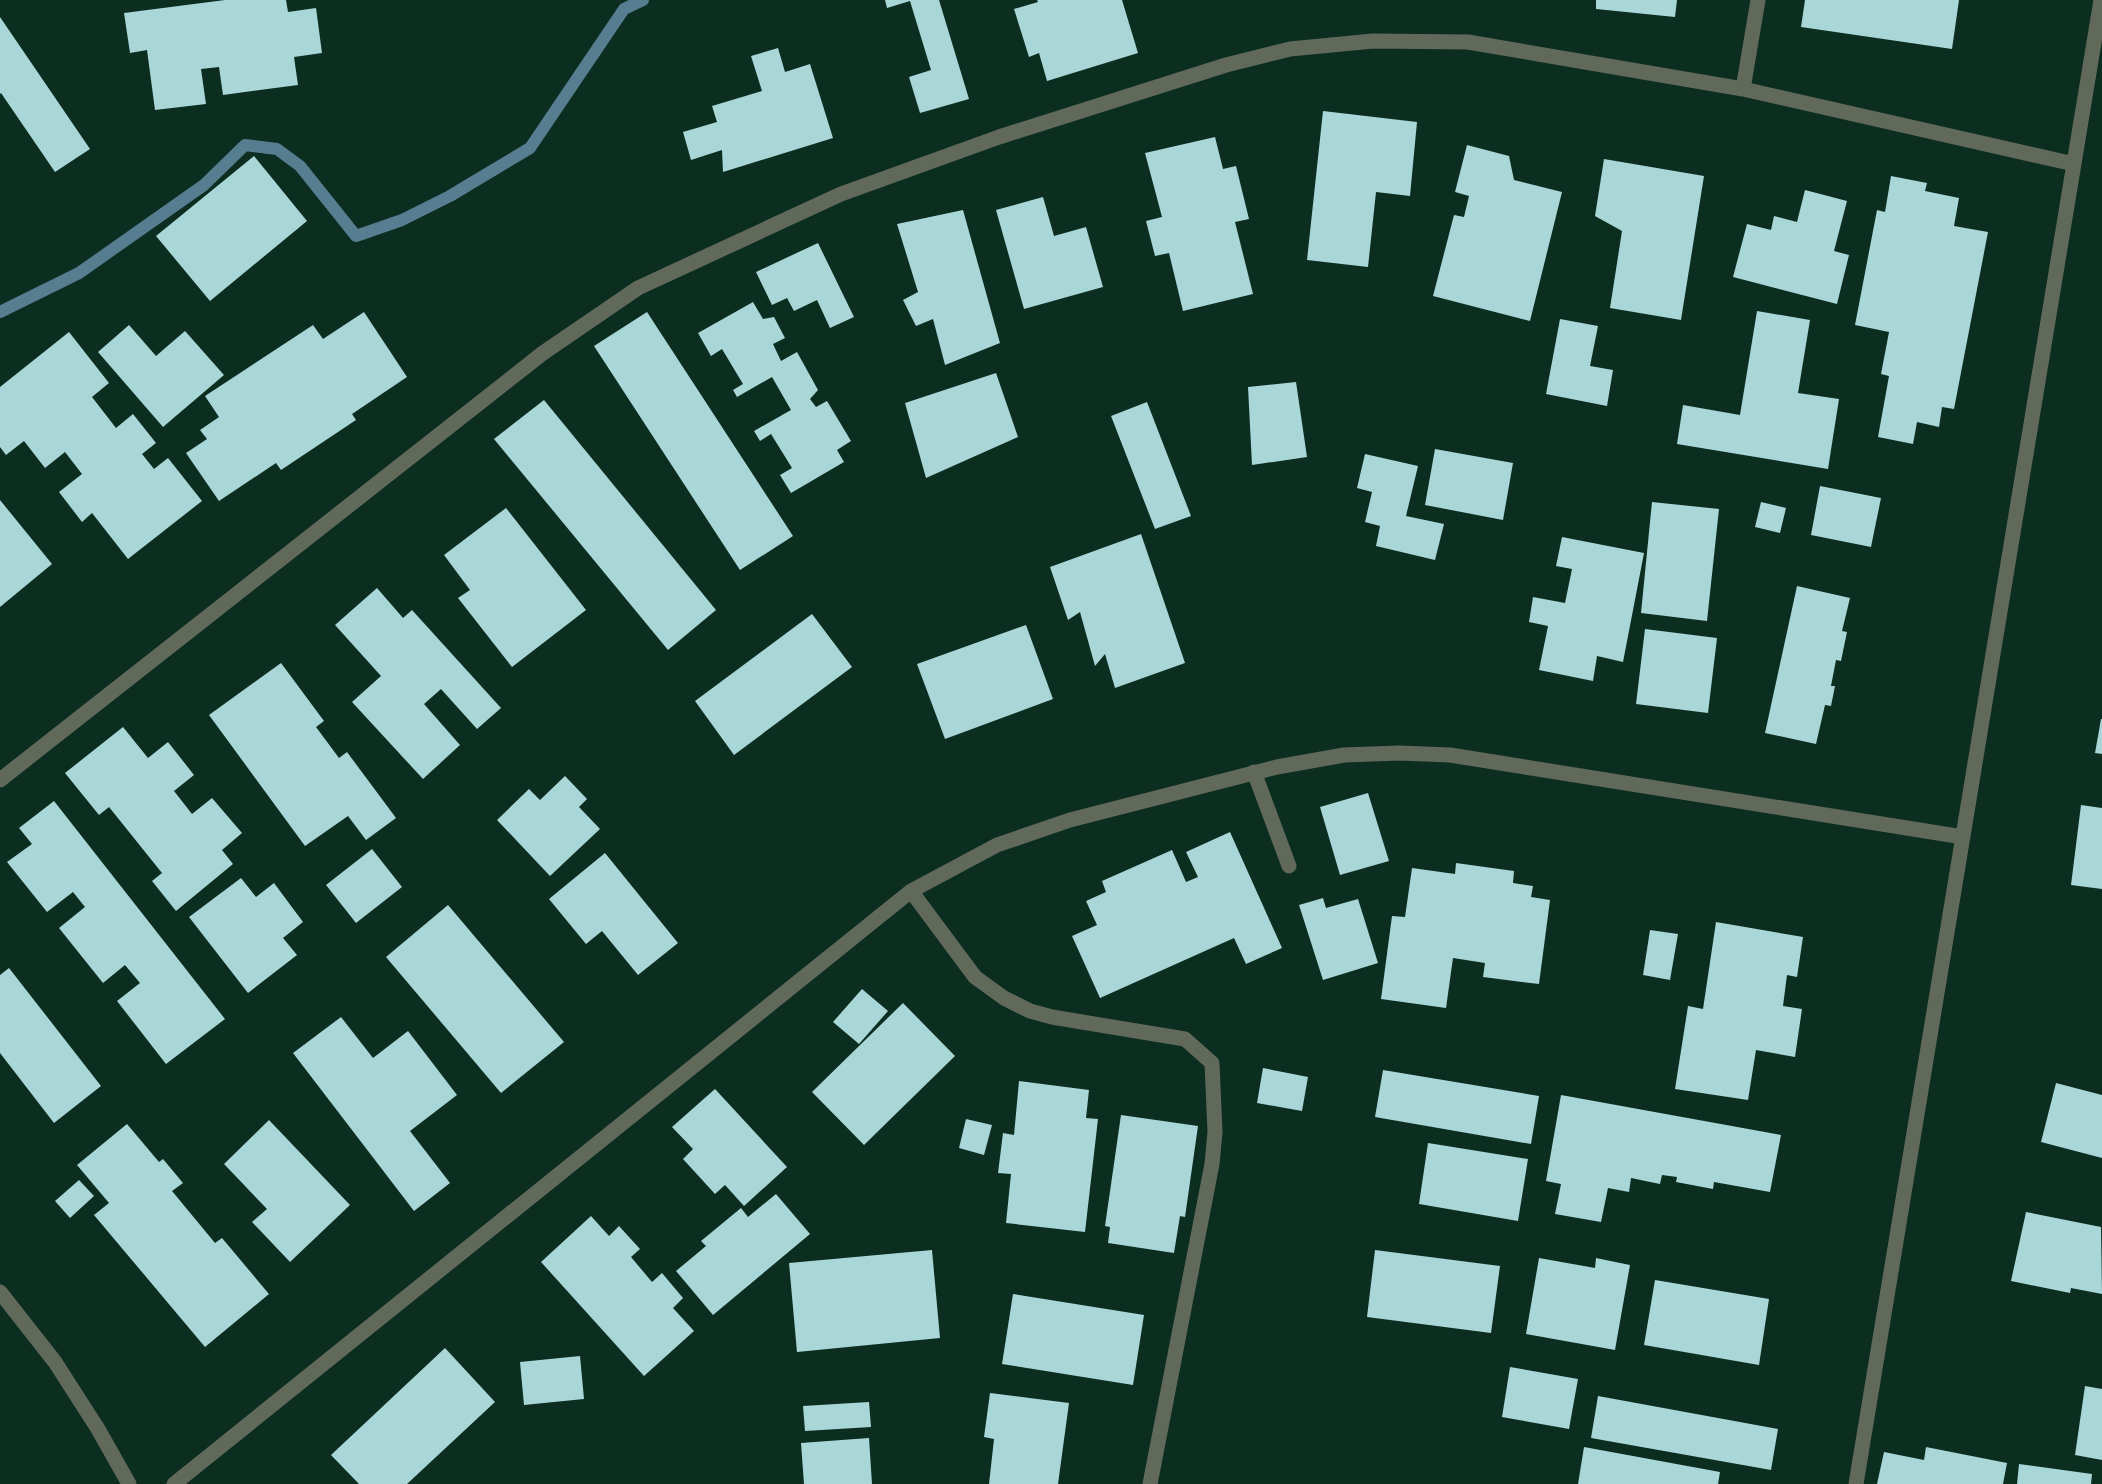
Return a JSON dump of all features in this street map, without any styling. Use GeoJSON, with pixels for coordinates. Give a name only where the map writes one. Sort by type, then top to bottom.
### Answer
{"type":"FeatureCollection","features":[{"type":"Feature","properties":{"kind":"street"},"geometry":{"type":"LineString","coordinates":[[1743,89],[1758,0]]}},
{"type":"Feature","properties":{"kind":"street"},"geometry":{"type":"LineString","coordinates":[[1856,1484],[2101,0]]}},
{"type":"Feature","properties":{"kind":"street"},"geometry":{"type":"LineString","coordinates":[[0,780],[543,353],[638,288],[842,194],[999,137],[1226,65],[1290,50],[1373,41],[1468,42],[1743,89],[2074,164]]}},
{"type":"Feature","properties":{"kind":"street"},"geometry":{"type":"LineString","coordinates":[[174,1484],[911,891],[998,845],[1070,820],[1254,772],[1344,755],[1399,753],[1450,755],[1963,837]]}},
{"type":"Feature","properties":{"kind":"street"},"geometry":{"type":"LineString","coordinates":[[1254,772],[1289,866]]}},
{"type":"Feature","properties":{"kind":"street"},"geometry":{"type":"LineString","coordinates":[[911,891],[975,977],[1004,998],[1030,1011],[1052,1017],[1185,1039],[1212,1064],[1215,1132],[1212,1164],[1150,1484]]}},
{"type":"Feature","properties":{"kind":"street"},"geometry":{"type":"LineString","coordinates":[[0,1292],[55,1362],[98,1428],[129,1484]]}},
{"type":"Feature","properties":{"kind":"building"},"geometry":{"type":"Polygon","coordinates":[[[225,0],[286,0],[288,12],[316,8],[322,53],[294,57],[298,85],[223,95],[219,67],[201,69],[206,104],[155,110],[147,50],[130,53],[124,13],[225,0]]]}},
{"type":"Feature","properties":{"kind":"building"},"geometry":{"type":"Polygon","coordinates":[[[885,0],[939,0],[969,99],[920,113],[909,77],[931,70],[910,1],[887,8],[885,0]]]}},
{"type":"Feature","properties":{"kind":"building"},"geometry":{"type":"Polygon","coordinates":[[[1037,0],[1122,0],[1138,53],[1047,81],[1039,53],[1029,57],[1014,9],[1038,2],[1037,0]]]}},
{"type":"Feature","properties":{"kind":"building"},"geometry":{"type":"Polygon","coordinates":[[[1596,0],[1677,0],[1675,17],[1596,9],[1596,0]]]}},
{"type":"Feature","properties":{"kind":"building"},"geometry":{"type":"Polygon","coordinates":[[[1805,0],[1959,0],[1952,49],[1801,27],[1805,0]]]}},
{"type":"Feature","properties":{"kind":"building"},"geometry":{"type":"Polygon","coordinates":[[[0,17],[90,149],[55,172],[0,94],[0,17]]]}},
{"type":"Feature","properties":{"kind":"building"},"geometry":{"type":"Polygon","coordinates":[[[778,48],[785,72],[810,64],[833,138],[723,172],[722,150],[691,160],[683,132],[717,122],[712,106],[762,91],[751,56],[778,48]]]}},
{"type":"Feature","properties":{"kind":"building"},"geometry":{"type":"Polygon","coordinates":[[[1323,111],[1417,122],[1410,196],[1376,192],[1368,267],[1307,260],[1323,111]]]}},
{"type":"Feature","properties":{"kind":"building"},"geometry":{"type":"Polygon","coordinates":[[[1215,137],[1223,169],[1236,166],[1249,219],[1235,222],[1253,294],[1183,311],[1169,253],[1155,256],[1146,221],[1162,217],[1145,153],[1215,137]]]}},
{"type":"Feature","properties":{"kind":"building"},"geometry":{"type":"Polygon","coordinates":[[[1467,145],[1509,156],[1514,180],[1562,192],[1530,321],[1433,296],[1454,215],[1464,217],[1469,196],[1455,192],[1467,145]]]}},
{"type":"Feature","properties":{"kind":"building"},"geometry":{"type":"Polygon","coordinates":[[[254,156],[307,221],[210,301],[156,236],[254,156]]]}},
{"type":"Feature","properties":{"kind":"building"},"geometry":{"type":"Polygon","coordinates":[[[1604,159],[1704,176],[1681,320],[1610,308],[1622,231],[1595,216],[1604,159]]]}},
{"type":"Feature","properties":{"kind":"building"},"geometry":{"type":"Polygon","coordinates":[[[1891,176],[1927,183],[1925,191],[1959,198],[1954,226],[1988,232],[1954,409],[1942,407],[1939,427],[1917,422],[1913,444],[1878,437],[1889,376],[1881,374],[1889,332],[1855,325],[1877,210],[1885,212],[1891,176]]]}},
{"type":"Feature","properties":{"kind":"building"},"geometry":{"type":"Polygon","coordinates":[[[1805,190],[1847,201],[1834,251],[1849,255],[1837,304],[1733,277],[1747,224],[1771,230],[1774,216],[1797,222],[1805,190]]]}},
{"type":"Feature","properties":{"kind":"building"},"geometry":{"type":"Polygon","coordinates":[[[1043,197],[1054,236],[1086,227],[1103,287],[1024,309],[996,210],[1043,197]]]}},
{"type":"Feature","properties":{"kind":"building"},"geometry":{"type":"Polygon","coordinates":[[[963,210],[1000,343],[945,365],[933,319],[916,326],[903,300],[918,292],[897,224],[963,210]]]}},
{"type":"Feature","properties":{"kind":"building"},"geometry":{"type":"Polygon","coordinates":[[[818,243],[854,317],[830,328],[817,300],[794,311],[787,298],[772,305],[756,272],[818,243]]]}},
{"type":"Feature","properties":{"kind":"building"},"geometry":{"type":"Polygon","coordinates":[[[753,302],[763,319],[774,317],[785,338],[773,344],[781,361],[797,352],[818,390],[810,399],[816,407],[827,401],[851,441],[837,450],[844,462],[791,493],[780,475],[792,468],[771,434],[760,441],[754,431],[791,410],[772,377],[737,397],[733,390],[743,384],[722,349],[711,356],[698,333],[753,302]]]}},
{"type":"Feature","properties":{"kind":"building"},"geometry":{"type":"Polygon","coordinates":[[[1757,311],[1810,320],[1798,393],[1839,399],[1828,469],[1677,444],[1683,405],[1740,415],[1757,311]]]}},
{"type":"Feature","properties":{"kind":"building"},"geometry":{"type":"Polygon","coordinates":[[[364,312],[407,377],[352,414],[356,420],[281,470],[276,463],[219,501],[186,453],[207,439],[200,430],[219,417],[205,396],[313,325],[323,339],[364,312]]]}},
{"type":"Feature","properties":{"kind":"building"},"geometry":{"type":"Polygon","coordinates":[[[647,312],[793,536],[740,570],[594,346],[647,312]]]}},
{"type":"Feature","properties":{"kind":"building"},"geometry":{"type":"Polygon","coordinates":[[[1560,319],[1598,326],[1590,366],[1613,370],[1607,406],[1546,394],[1560,319]]]}},
{"type":"Feature","properties":{"kind":"building"},"geometry":{"type":"Polygon","coordinates":[[[129,325],[156,356],[185,331],[224,375],[163,427],[98,352],[129,325]]]}},
{"type":"Feature","properties":{"kind":"building"},"geometry":{"type":"Polygon","coordinates":[[[69,332],[109,383],[92,397],[116,428],[133,414],[156,443],[142,454],[154,469],[168,458],[202,501],[128,559],[92,513],[82,522],[59,492],[82,474],[65,452],[45,468],[24,441],[6,455],[0,447],[0,387],[69,332]]]}},
{"type":"Feature","properties":{"kind":"building"},"geometry":{"type":"Polygon","coordinates":[[[996,373],[1018,437],[926,478],[905,403],[996,373]]]}},
{"type":"Feature","properties":{"kind":"building"},"geometry":{"type":"Polygon","coordinates":[[[1296,382],[1307,457],[1252,465],[1248,387],[1296,382]]]}},
{"type":"Feature","properties":{"kind":"building"},"geometry":{"type":"Polygon","coordinates":[[[544,400],[716,610],[668,650],[494,439],[544,400]]]}},
{"type":"Feature","properties":{"kind":"building"},"geometry":{"type":"Polygon","coordinates":[[[1147,402],[1191,516],[1155,529],[1111,416],[1147,402]]]}},
{"type":"Feature","properties":{"kind":"building"},"geometry":{"type":"Polygon","coordinates":[[[1435,449],[1513,463],[1503,520],[1425,505],[1435,449]]]}},
{"type":"Feature","properties":{"kind":"building"},"geometry":{"type":"Polygon","coordinates":[[[1365,454],[1418,466],[1406,516],[1444,524],[1435,560],[1376,546],[1380,526],[1365,522],[1372,492],[1357,488],[1365,454]]]}},
{"type":"Feature","properties":{"kind":"building"},"geometry":{"type":"Polygon","coordinates":[[[1820,486],[1881,498],[1871,547],[1811,535],[1820,486]]]}},
{"type":"Feature","properties":{"kind":"building"},"geometry":{"type":"Polygon","coordinates":[[[0,500],[52,564],[0,607],[0,500]]]}},
{"type":"Feature","properties":{"kind":"building"},"geometry":{"type":"Polygon","coordinates":[[[1652,502],[1719,509],[1707,621],[1641,613],[1652,502]]]}},
{"type":"Feature","properties":{"kind":"building"},"geometry":{"type":"Polygon","coordinates":[[[1761,502],[1786,508],[1780,533],[1755,527],[1761,502]]]}},
{"type":"Feature","properties":{"kind":"building"},"geometry":{"type":"Polygon","coordinates":[[[506,508],[586,610],[512,667],[458,598],[470,590],[444,555],[506,508]]]}},
{"type":"Feature","properties":{"kind":"building"},"geometry":{"type":"Polygon","coordinates":[[[1141,534],[1185,663],[1115,688],[1105,654],[1095,666],[1080,612],[1068,620],[1050,567],[1141,534]]]}},
{"type":"Feature","properties":{"kind":"building"},"geometry":{"type":"Polygon","coordinates":[[[1562,537],[1644,553],[1623,662],[1597,656],[1593,681],[1539,670],[1548,626],[1529,622],[1533,597],[1565,603],[1572,569],[1556,566],[1562,537]]]}},
{"type":"Feature","properties":{"kind":"building"},"geometry":{"type":"Polygon","coordinates":[[[1797,586],[1850,598],[1842,631],[1847,632],[1841,661],[1836,660],[1831,686],[1835,686],[1831,706],[1825,705],[1816,744],[1765,733],[1797,586]]]}},
{"type":"Feature","properties":{"kind":"building"},"geometry":{"type":"Polygon","coordinates":[[[377,588],[403,618],[412,610],[501,708],[477,729],[441,689],[424,704],[460,745],[423,779],[352,702],[381,676],[335,625],[377,588]]]}},
{"type":"Feature","properties":{"kind":"building"},"geometry":{"type":"Polygon","coordinates":[[[812,614],[852,667],[734,755],[695,701],[812,614]]]}},
{"type":"Feature","properties":{"kind":"building"},"geometry":{"type":"Polygon","coordinates":[[[1026,625],[1053,699],[945,739],[917,664],[1026,625]]]}},
{"type":"Feature","properties":{"kind":"building"},"geometry":{"type":"Polygon","coordinates":[[[1645,629],[1717,638],[1708,713],[1636,704],[1645,629]]]}},
{"type":"Feature","properties":{"kind":"building"},"geometry":{"type":"Polygon","coordinates":[[[281,663],[324,721],[316,727],[339,758],[347,752],[396,818],[366,840],[348,816],[305,846],[209,715],[281,663]]]}},
{"type":"Feature","properties":{"kind":"building"},"geometry":{"type":"Polygon","coordinates":[[[2102,719],[2102,754],[2095,753],[2102,719]]]}},
{"type":"Feature","properties":{"kind":"building"},"geometry":{"type":"Polygon","coordinates":[[[123,727],[148,758],[168,742],[194,775],[174,791],[192,814],[212,798],[242,833],[222,850],[233,864],[176,911],[152,881],[162,873],[109,807],[99,815],[65,773],[123,727]]]}},
{"type":"Feature","properties":{"kind":"building"},"geometry":{"type":"Polygon","coordinates":[[[565,776],[587,799],[579,807],[600,829],[550,876],[497,820],[529,789],[540,800],[565,776]]]}},
{"type":"Feature","properties":{"kind":"building"},"geometry":{"type":"Polygon","coordinates":[[[1368,793],[1389,861],[1340,875],[1320,807],[1368,793]]]}},
{"type":"Feature","properties":{"kind":"building"},"geometry":{"type":"Polygon","coordinates":[[[54,801],[225,1019],[166,1064],[117,1001],[140,983],[125,965],[103,983],[59,928],[85,907],[73,892],[47,912],[7,862],[32,844],[19,828],[54,801]]]}},
{"type":"Feature","properties":{"kind":"building"},"geometry":{"type":"Polygon","coordinates":[[[2081,805],[2102,808],[2102,889],[2071,885],[2081,805]]]}},
{"type":"Feature","properties":{"kind":"building"},"geometry":{"type":"Polygon","coordinates":[[[1230,832],[1282,948],[1246,964],[1234,938],[1100,998],[1072,936],[1097,925],[1086,901],[1106,892],[1102,881],[1172,850],[1186,882],[1198,877],[1186,852],[1230,832]]]}},
{"type":"Feature","properties":{"kind":"building"},"geometry":{"type":"Polygon","coordinates":[[[372,849],[402,887],[356,923],[326,885],[372,849]]]}},
{"type":"Feature","properties":{"kind":"building"},"geometry":{"type":"Polygon","coordinates":[[[605,853],[678,943],[638,975],[602,931],[586,944],[549,899],[605,853]]]}},
{"type":"Feature","properties":{"kind":"building"},"geometry":{"type":"Polygon","coordinates":[[[1456,863],[1514,871],[1513,883],[1533,886],[1531,897],[1550,900],[1539,984],[1483,977],[1485,963],[1453,958],[1446,1008],[1381,999],[1392,916],[1405,917],[1412,868],[1455,874],[1456,863]]]}},
{"type":"Feature","properties":{"kind":"building"},"geometry":{"type":"Polygon","coordinates":[[[241,878],[256,897],[274,883],[303,922],[283,938],[297,955],[248,993],[189,917],[241,878]]]}},
{"type":"Feature","properties":{"kind":"building"},"geometry":{"type":"Polygon","coordinates":[[[1323,898],[1326,908],[1358,899],[1378,963],[1323,980],[1299,905],[1323,898]]]}},
{"type":"Feature","properties":{"kind":"building"},"geometry":{"type":"Polygon","coordinates":[[[448,905],[564,1042],[501,1093],[386,957],[448,905]]]}},
{"type":"Feature","properties":{"kind":"building"},"geometry":{"type":"Polygon","coordinates":[[[1716,922],[1803,937],[1797,977],[1787,975],[1783,1006],[1802,1009],[1795,1057],[1756,1050],[1748,1100],[1675,1089],[1688,1006],[1703,1009],[1716,922]]]}},
{"type":"Feature","properties":{"kind":"building"},"geometry":{"type":"Polygon","coordinates":[[[1650,930],[1678,934],[1670,980],[1643,975],[1650,930]]]}},
{"type":"Feature","properties":{"kind":"building"},"geometry":{"type":"Polygon","coordinates":[[[9,968],[101,1086],[54,1123],[0,1053],[0,975],[9,968]]]}},
{"type":"Feature","properties":{"kind":"building"},"geometry":{"type":"Polygon","coordinates":[[[862,989],[888,1011],[859,1044],[833,1022],[862,989]]]}},
{"type":"Feature","properties":{"kind":"building"},"geometry":{"type":"Polygon","coordinates":[[[903,1003],[955,1056],[864,1145],[812,1092],[903,1003]]]}},
{"type":"Feature","properties":{"kind":"building"},"geometry":{"type":"Polygon","coordinates":[[[341,1017],[373,1058],[408,1031],[457,1095],[410,1131],[450,1183],[414,1211],[293,1053],[341,1017]]]}},
{"type":"Feature","properties":{"kind":"building"},"geometry":{"type":"Polygon","coordinates":[[[1263,1068],[1308,1077],[1302,1111],[1257,1103],[1263,1068]]]}},
{"type":"Feature","properties":{"kind":"building"},"geometry":{"type":"Polygon","coordinates":[[[1383,1070],[1539,1096],[1531,1144],[1375,1117],[1383,1070]]]}},
{"type":"Feature","properties":{"kind":"building"},"geometry":{"type":"Polygon","coordinates":[[[1019,1081],[1089,1090],[1086,1118],[1098,1119],[1085,1232],[1006,1223],[1011,1174],[998,1173],[1003,1133],[1014,1135],[1019,1081]]]}},
{"type":"Feature","properties":{"kind":"building"},"geometry":{"type":"Polygon","coordinates":[[[2056,1083],[2102,1095],[2102,1158],[2041,1142],[2056,1083]]]}},
{"type":"Feature","properties":{"kind":"building"},"geometry":{"type":"Polygon","coordinates":[[[715,1089],[787,1167],[744,1206],[725,1185],[715,1194],[683,1159],[693,1149],[672,1127],[715,1089]]]}},
{"type":"Feature","properties":{"kind":"building"},"geometry":{"type":"Polygon","coordinates":[[[1561,1095],[1781,1135],[1770,1192],[1714,1182],[1713,1189],[1676,1182],[1677,1177],[1662,1175],[1660,1184],[1631,1178],[1629,1192],[1608,1188],[1601,1222],[1555,1214],[1561,1184],[1546,1181],[1561,1095]]]}},
{"type":"Feature","properties":{"kind":"building"},"geometry":{"type":"Polygon","coordinates":[[[1121,1115],[1198,1126],[1185,1217],[1180,1216],[1174,1253],[1108,1243],[1110,1227],[1105,1226],[1121,1115]]]}},
{"type":"Feature","properties":{"kind":"building"},"geometry":{"type":"Polygon","coordinates":[[[966,1119],[992,1125],[984,1155],[959,1148],[966,1119]]]}},
{"type":"Feature","properties":{"kind":"building"},"geometry":{"type":"Polygon","coordinates":[[[269,1120],[350,1205],[290,1262],[252,1222],[267,1209],[224,1164],[269,1120]]]}},
{"type":"Feature","properties":{"kind":"building"},"geometry":{"type":"Polygon","coordinates":[[[127,1124],[159,1162],[163,1159],[183,1183],[172,1191],[215,1243],[222,1238],[269,1294],[205,1347],[94,1215],[109,1203],[77,1165],[127,1124]]]}},
{"type":"Feature","properties":{"kind":"building"},"geometry":{"type":"Polygon","coordinates":[[[1428,1143],[1528,1159],[1518,1221],[1419,1204],[1428,1143]]]}},
{"type":"Feature","properties":{"kind":"building"},"geometry":{"type":"Polygon","coordinates":[[[79,1180],[94,1196],[70,1218],[55,1201],[79,1180]]]}},
{"type":"Feature","properties":{"kind":"building"},"geometry":{"type":"Polygon","coordinates":[[[776,1194],[810,1234],[713,1315],[676,1271],[706,1246],[701,1241],[741,1208],[748,1217],[776,1194]]]}},
{"type":"Feature","properties":{"kind":"building"},"geometry":{"type":"Polygon","coordinates":[[[2026,1212],[2101,1227],[2102,1294],[2071,1288],[2070,1293],[2011,1281],[2026,1212]]]}},
{"type":"Feature","properties":{"kind":"building"},"geometry":{"type":"Polygon","coordinates":[[[591,1216],[609,1236],[619,1226],[640,1249],[631,1257],[652,1282],[662,1273],[683,1298],[673,1308],[694,1331],[644,1376],[541,1262],[591,1216]]]}},
{"type":"Feature","properties":{"kind":"building"},"geometry":{"type":"Polygon","coordinates":[[[932,1250],[940,1338],[797,1352],[789,1263],[932,1250]]]}},
{"type":"Feature","properties":{"kind":"building"},"geometry":{"type":"Polygon","coordinates":[[[1375,1250],[1500,1266],[1491,1333],[1367,1317],[1375,1250]]]}},
{"type":"Feature","properties":{"kind":"building"},"geometry":{"type":"Polygon","coordinates":[[[1539,1258],[1595,1268],[1596,1258],[1630,1265],[1615,1350],[1526,1334],[1539,1258]]]}},
{"type":"Feature","properties":{"kind":"building"},"geometry":{"type":"Polygon","coordinates":[[[1655,1280],[1769,1299],[1759,1365],[1644,1345],[1655,1280]]]}},
{"type":"Feature","properties":{"kind":"building"},"geometry":{"type":"Polygon","coordinates":[[[1013,1294],[1144,1315],[1133,1385],[1002,1364],[1013,1294]]]}},
{"type":"Feature","properties":{"kind":"building"},"geometry":{"type":"Polygon","coordinates":[[[445,1348],[495,1402],[407,1484],[359,1484],[331,1455],[445,1348]]]}},
{"type":"Feature","properties":{"kind":"building"},"geometry":{"type":"Polygon","coordinates":[[[580,1356],[584,1399],[524,1405],[520,1362],[580,1356]]]}},
{"type":"Feature","properties":{"kind":"building"},"geometry":{"type":"Polygon","coordinates":[[[1510,1367],[1578,1379],[1569,1429],[1502,1417],[1510,1367]]]}},
{"type":"Feature","properties":{"kind":"building"},"geometry":{"type":"Polygon","coordinates":[[[2085,1386],[2102,1389],[2102,1460],[2075,1455],[2085,1386]]]}},
{"type":"Feature","properties":{"kind":"building"},"geometry":{"type":"Polygon","coordinates":[[[990,1393],[1069,1403],[1058,1484],[989,1484],[994,1439],[984,1437],[990,1393]]]}},
{"type":"Feature","properties":{"kind":"building"},"geometry":{"type":"Polygon","coordinates":[[[1598,1396],[1778,1429],[1771,1470],[1591,1438],[1598,1396]]]}},
{"type":"Feature","properties":{"kind":"building"},"geometry":{"type":"Polygon","coordinates":[[[869,1402],[871,1427],[805,1431],[803,1406],[869,1402]]]}},
{"type":"Feature","properties":{"kind":"building"},"geometry":{"type":"Polygon","coordinates":[[[869,1438],[872,1484],[804,1484],[801,1443],[869,1438]]]}},
{"type":"Feature","properties":{"kind":"building"},"geometry":{"type":"Polygon","coordinates":[[[1584,1447],[1720,1472],[1718,1484],[1578,1484],[1584,1447]]]}},
{"type":"Feature","properties":{"kind":"building"},"geometry":{"type":"Polygon","coordinates":[[[1926,1447],[2007,1463],[2003,1484],[1877,1484],[1884,1452],[1924,1460],[1926,1447]]]}},
{"type":"Feature","properties":{"kind":"building"},"geometry":{"type":"Polygon","coordinates":[[[2019,1464],[2092,1474],[2091,1484],[2017,1484],[2019,1464]]]}},
{"type":"Feature","properties":{"kind":"waterway"},"geometry":{"type":"LineString","coordinates":[[0,312],[79,273],[204,185],[245,145],[277,149],[300,166],[356,236],[402,220],[450,196],[530,148],[624,9],[643,0]]}}]}
